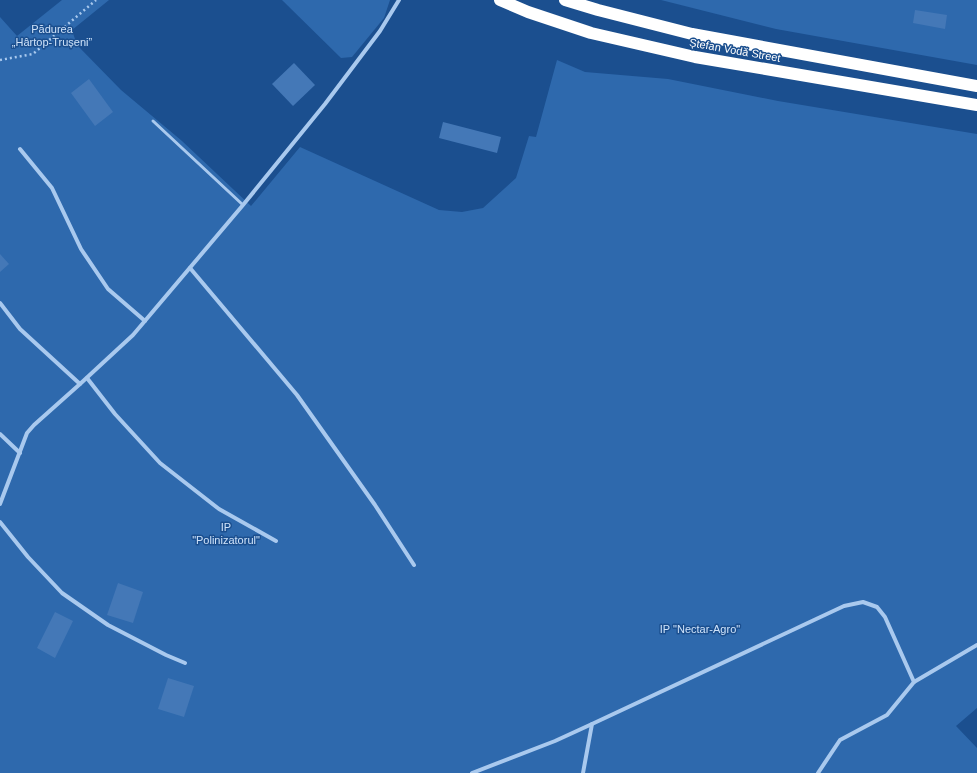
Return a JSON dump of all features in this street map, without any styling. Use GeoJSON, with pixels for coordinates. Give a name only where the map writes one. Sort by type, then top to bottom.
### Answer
{"type":"FeatureCollection","features":[{"type":"Feature","properties":{"kind":"highway","name":"Ștefan Vodă Street"},"geometry":{"type":"LineString","coordinates":[[500,0],[528,12],[591,33],[696,57],[974,105]]}},
{"type":"Feature","properties":{"kind":"highway"},"geometry":{"type":"LineString","coordinates":[[565,0],[692,34],[977,86]]}},
{"type":"Feature","properties":{"kind":"street"},"geometry":{"type":"LineString","coordinates":[[0,504],[27,433],[133,335],[326,104],[380,31],[400,0]]}},
{"type":"Feature","properties":{"kind":"street"},"geometry":{"type":"LineString","coordinates":[[20,149],[52,188],[81,249],[108,289],[145,321]]}},
{"type":"Feature","properties":{"kind":"street"},"geometry":{"type":"LineString","coordinates":[[190,268],[297,395],[414,565]]}},
{"type":"Feature","properties":{"kind":"street"},"geometry":{"type":"LineString","coordinates":[[0,304],[20,329],[80,384]]}},
{"type":"Feature","properties":{"kind":"street"},"geometry":{"type":"LineString","coordinates":[[87,378],[115,414],[160,463],[219,509],[276,541]]}},
{"type":"Feature","properties":{"kind":"street"},"geometry":{"type":"LineString","coordinates":[[0,434],[20,453]]}},
{"type":"Feature","properties":{"kind":"street"},"geometry":{"type":"LineString","coordinates":[[0,522],[28,557],[62,593],[108,625],[184,663]]}},
{"type":"Feature","properties":{"kind":"street"},"geometry":{"type":"LineString","coordinates":[[472,773],[555,741],[844,606],[863,602],[877,607],[885,617],[914,682]]}},
{"type":"Feature","properties":{"kind":"street"},"geometry":{"type":"LineString","coordinates":[[818,773],[840,740],[887,715],[914,682],[977,645]]}},
{"type":"Feature","properties":{"kind":"street"},"geometry":{"type":"LineString","coordinates":[[583,773],[592,724]]}},
{"type":"Feature","properties":{"kind":"lane"},"geometry":{"type":"LineString","coordinates":[[153,121],[243,205]]}},
{"type":"Feature","properties":{"kind":"path"},"geometry":{"type":"LineString","coordinates":[[0,60],[33,54],[96,0]]}},
{"type":"Feature","properties":{"kind":"green space"},"geometry":{"type":"Polygon","coordinates":[[[62,0],[109,0],[72,30],[77,45],[121,90],[182,141],[251,206],[300,147],[439,210],[462,212],[483,208],[516,178],[529,136],[536,137],[557,60],[585,72],[668,79],[778,101],[977,134],[977,708],[956,726],[977,748],[977,773],[0,773],[0,17],[17,36],[62,0]]]}},
{"type":"Feature","properties":{"kind":"green space"},"geometry":{"type":"Polygon","coordinates":[[[282,0],[390,0],[384,18],[352,57],[341,58],[282,0]]]}},
{"type":"Feature","properties":{"kind":"green space"},"geometry":{"type":"Polygon","coordinates":[[[661,0],[977,0],[977,65],[776,29],[661,0]]]}},
{"type":"Feature","properties":{"kind":"building"},"geometry":{"type":"Polygon","coordinates":[[[915,10],[947,15],[945,29],[913,23],[915,10]]]}},
{"type":"Feature","properties":{"kind":"building"},"geometry":{"type":"Polygon","coordinates":[[[294,63],[315,85],[293,106],[272,84],[294,63]]]}},
{"type":"Feature","properties":{"kind":"building"},"geometry":{"type":"Polygon","coordinates":[[[89,79],[113,112],[95,126],[71,93],[89,79]]]}},
{"type":"Feature","properties":{"kind":"building"},"geometry":{"type":"Polygon","coordinates":[[[443,122],[501,137],[497,153],[439,138],[443,122]]]}},
{"type":"Feature","properties":{"kind":"building"},"geometry":{"type":"Polygon","coordinates":[[[0,254],[9,264],[0,272],[0,254]]]}},
{"type":"Feature","properties":{"kind":"building"},"geometry":{"type":"Polygon","coordinates":[[[118,583],[143,592],[133,623],[107,615],[118,583]]]}},
{"type":"Feature","properties":{"kind":"building"},"geometry":{"type":"Polygon","coordinates":[[[55,612],[73,621],[55,658],[37,648],[55,612]]]}},
{"type":"Feature","properties":{"kind":"building"},"geometry":{"type":"Polygon","coordinates":[[[168,678],[194,686],[184,717],[158,709],[168,678]]]}},
{"type":"Feature","properties":{"kind":"park label","name":"Pădurea „Hârtop-Trușeni”"},"geometry":{"type":"Point","coordinates":[52,35]}},
{"type":"Feature","properties":{"kind":"park label","name":"IP \"Polinizatorul\""},"geometry":{"type":"Point","coordinates":[226,533]}},
{"type":"Feature","properties":{"kind":"park label","name":"IP \"Nectar-Agro\""},"geometry":{"type":"Point","coordinates":[700,629]}}]}
